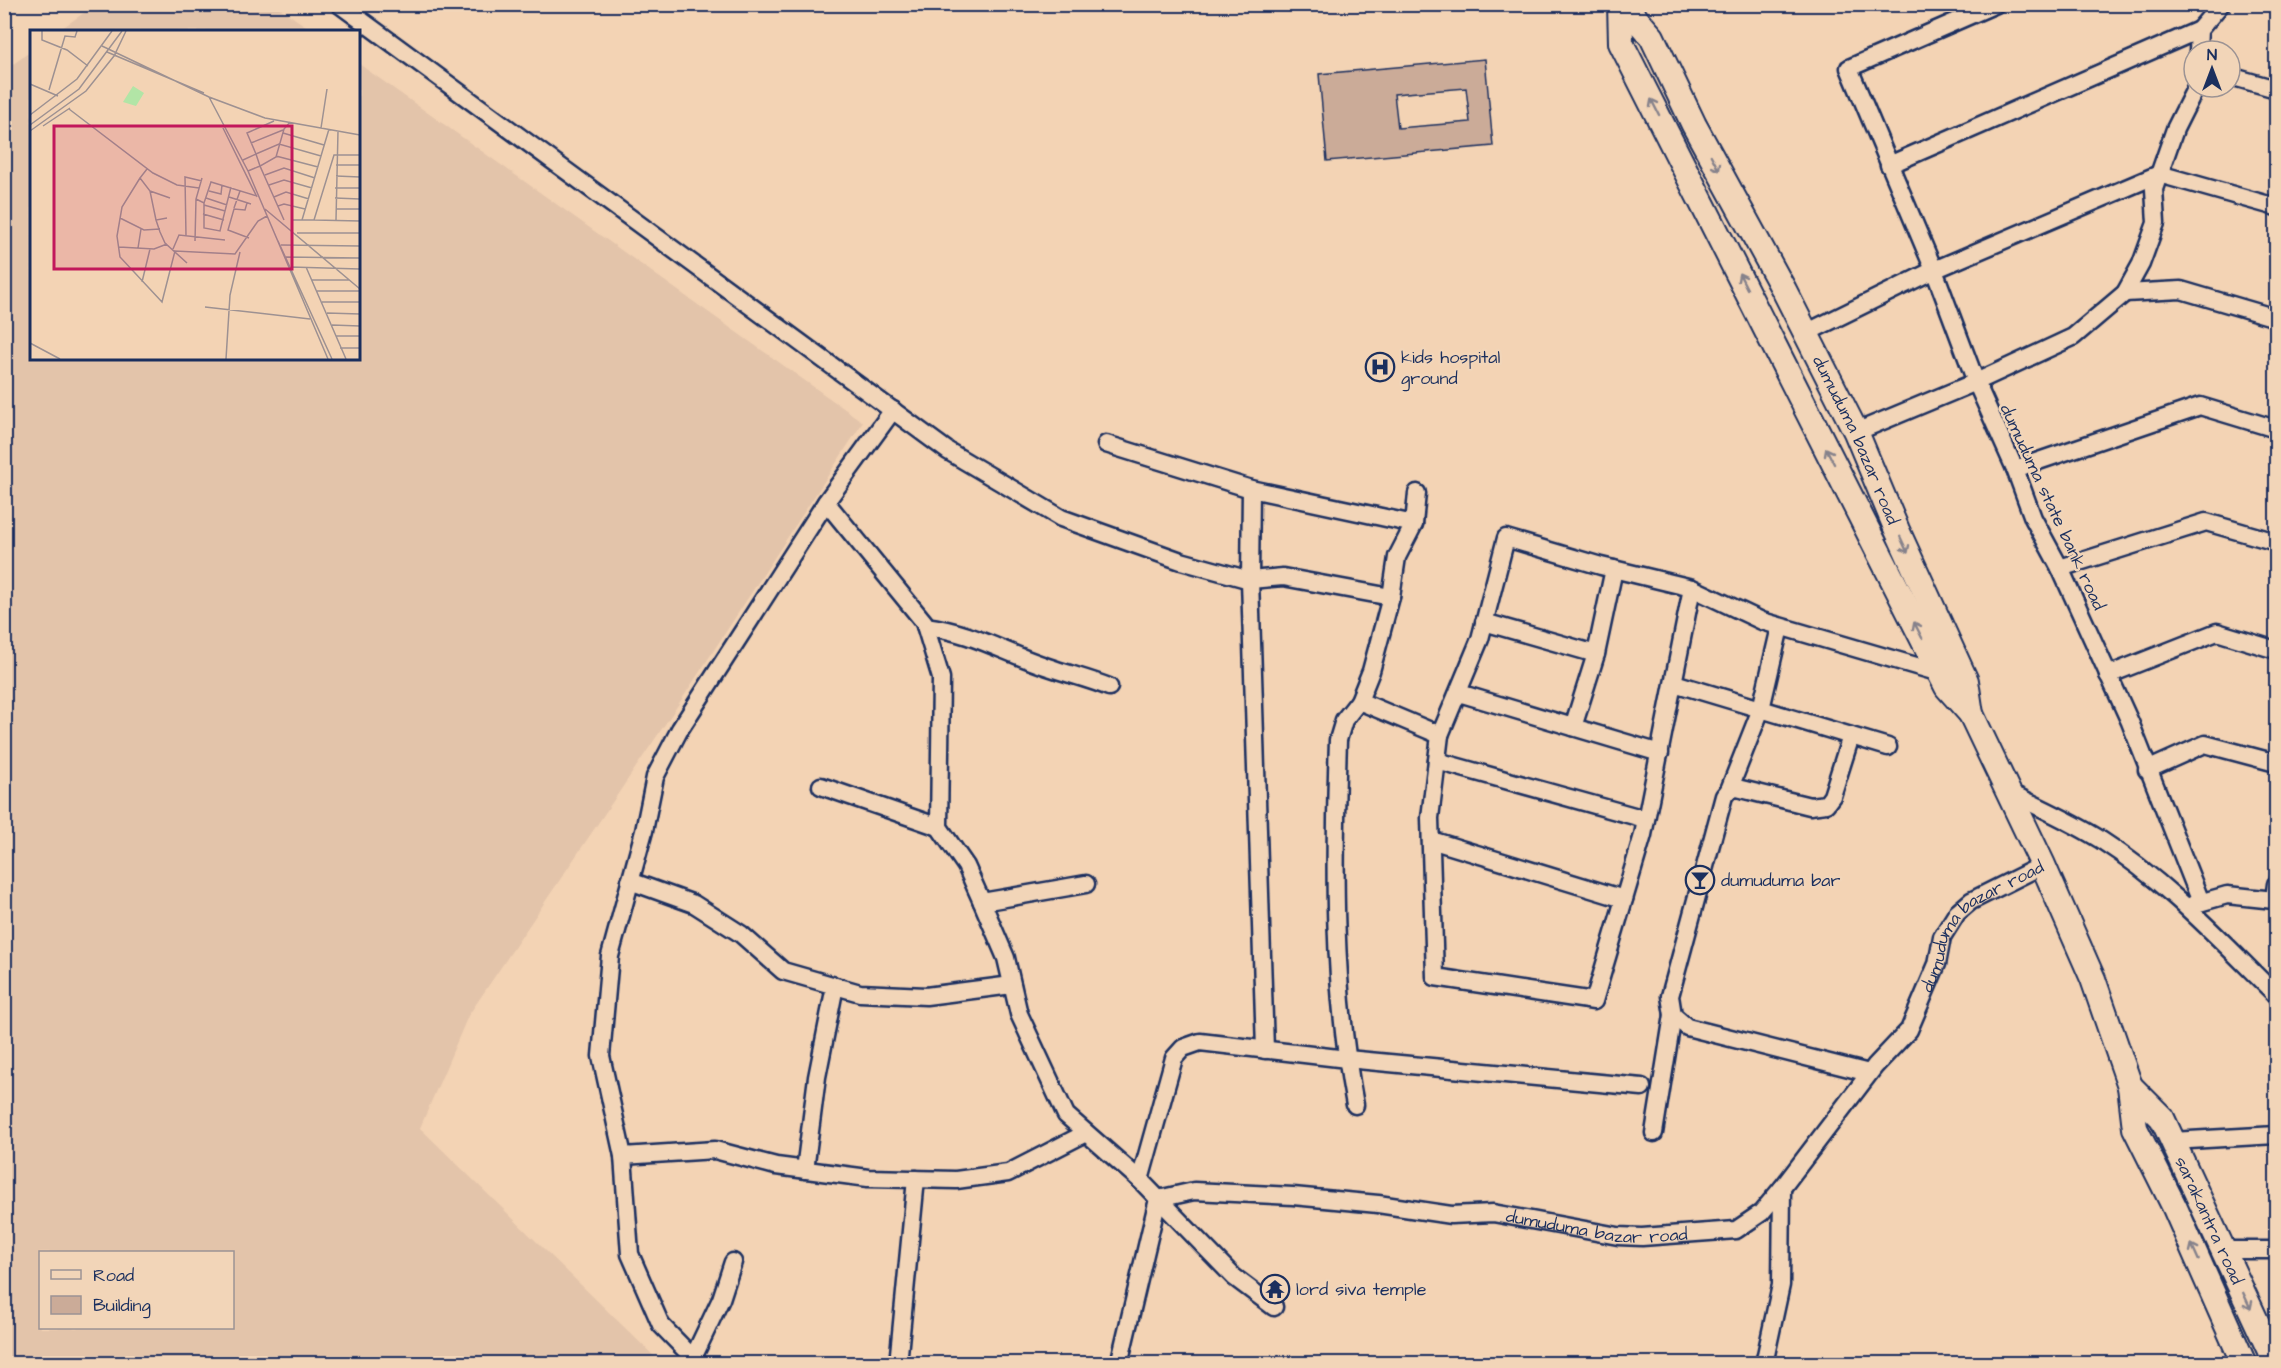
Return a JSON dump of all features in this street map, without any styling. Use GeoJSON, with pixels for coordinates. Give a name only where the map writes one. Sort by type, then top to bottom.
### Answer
{"type":"FeatureCollection","features":[{"type":"Feature","properties":{"kind":"street"},"geometry":{"type":"LineString","coordinates":[[339,4],[948,450],[1060,518],[1181,561],[1250,580],[1283,577],[1391,597]]}},
{"type":"Feature","properties":{"kind":"street"},"geometry":{"type":"LineString","coordinates":[[1621,4],[1621,43],[1947,687],[1971,714]]}},
{"type":"Feature","properties":{"kind":"street","name":"dumuduma bazar road"},"geometry":{"type":"LineString","coordinates":[[1158,1199],[1194,1191],[1293,1196],[1378,1204],[1451,1215],[1503,1214],[1618,1236],[1642,1237],[1736,1230],[1761,1212],[1782,1188],[1869,1073],[1909,1030],[1937,964],[1942,937],[1957,913],[1971,901],[2043,865],[1971,714],[1966,681],[1856,432],[1806,333],[1694,125],[1652,37],[1621,4]]}},
{"type":"Feature","properties":{"kind":"street","name":"dumuduma state bank road"},"geometry":{"type":"LineString","coordinates":[[1996,4],[1849,68],[1934,270],[1976,382],[2015,469],[2033,518],[2060,568],[2130,722],[2146,770],[2195,882],[2193,904]]}},
{"type":"Feature","properties":{"kind":"street"},"geometry":{"type":"LineString","coordinates":[[1889,165],[2199,30],[2221,4]]}},
{"type":"Feature","properties":{"kind":"street"},"geometry":{"type":"LineString","coordinates":[[2199,30],[2199,39]]}},
{"type":"Feature","properties":{"kind":"street"},"geometry":{"type":"LineString","coordinates":[[2242,79],[2277,89]]}},
{"type":"Feature","properties":{"kind":"street"},"geometry":{"type":"LineString","coordinates":[[1856,432],[1976,382],[2073,337],[2126,292],[2141,264],[2156,223],[2154,189],[2175,129],[2190,99]]}},
{"type":"Feature","properties":{"kind":"street"},"geometry":{"type":"LineString","coordinates":[[1806,333],[1934,270],[2159,174],[2277,207]]}},
{"type":"Feature","properties":{"kind":"street"},"geometry":{"type":"LineString","coordinates":[[2126,292],[2181,290],[2277,318]]}},
{"type":"Feature","properties":{"kind":"street"},"geometry":{"type":"LineString","coordinates":[[2015,469],[2200,406],[2277,429]]}},
{"type":"Feature","properties":{"kind":"street"},"geometry":{"type":"LineString","coordinates":[[733,1262],[721,1299],[696,1360],[661,1325],[630,1254],[623,1156],[601,1056],[610,956],[655,777],[680,729],[826,502],[893,410]]}},
{"type":"Feature","properties":{"kind":"street"},"geometry":{"type":"LineString","coordinates":[[1106,444],[1251,489],[1414,524]]}},
{"type":"Feature","properties":{"kind":"street"},"geometry":{"type":"LineString","coordinates":[[1251,489],[1250,580],[1265,1050]]}},
{"type":"Feature","properties":{"kind":"street"},"geometry":{"type":"LineString","coordinates":[[1355,1105],[1347,1059],[1334,868],[1338,752],[1344,720],[1359,701],[1371,671],[1391,597],[1397,557],[1414,524],[1417,494]]}},
{"type":"Feature","properties":{"kind":"street"},"geometry":{"type":"LineString","coordinates":[[826,502],[925,626],[941,678],[939,827],[966,866],[982,902],[1006,958],[1019,1014],[1066,1115],[1140,1180],[1234,1277],[1274,1307]]}},
{"type":"Feature","properties":{"kind":"street"},"geometry":{"type":"LineString","coordinates":[[2060,568],[2206,522],[2277,542]]}},
{"type":"Feature","properties":{"kind":"street"},"geometry":{"type":"LineString","coordinates":[[1692,588],[1646,819],[1594,1001],[1435,977],[1430,818],[1440,735],[1480,639],[1506,538],[1614,569],[1692,588],[1762,621],[1940,673]]}},
{"type":"Feature","properties":{"kind":"street"},"geometry":{"type":"LineString","coordinates":[[1573,727],[1596,654],[1614,569]]}},
{"type":"Feature","properties":{"kind":"street"},"geometry":{"type":"LineString","coordinates":[[1484,622],[1596,654]]}},
{"type":"Feature","properties":{"kind":"street"},"geometry":{"type":"LineString","coordinates":[[925,626],[971,635],[1049,668],[1078,675],[1109,687]]}},
{"type":"Feature","properties":{"kind":"street"},"geometry":{"type":"LineString","coordinates":[[1654,1133],[1673,1015],[1670,996],[1724,795],[1729,790],[1761,709],[1780,627]]}},
{"type":"Feature","properties":{"kind":"street"},"geometry":{"type":"LineString","coordinates":[[2108,675],[2217,632],[2277,650]]}},
{"type":"Feature","properties":{"kind":"street"},"geometry":{"type":"LineString","coordinates":[[1674,683],[1888,747]]}},
{"type":"Feature","properties":{"kind":"street"},"geometry":{"type":"LineString","coordinates":[[1459,693],[1660,753]]}},
{"type":"Feature","properties":{"kind":"street"},"geometry":{"type":"LineString","coordinates":[[1359,701],[1440,735]]}},
{"type":"Feature","properties":{"kind":"street"},"geometry":{"type":"LineString","coordinates":[[1729,790],[1737,788],[1810,806],[1826,804],[1832,796],[1851,736]]}},
{"type":"Feature","properties":{"kind":"street"},"geometry":{"type":"LineString","coordinates":[[2146,770],[2205,744],[2277,763]]}},
{"type":"Feature","properties":{"kind":"street"},"geometry":{"type":"LineString","coordinates":[[1437,760],[1646,819]]}},
{"type":"Feature","properties":{"kind":"street"},"geometry":{"type":"LineString","coordinates":[[821,786],[939,827]]}},
{"type":"Feature","properties":{"kind":"street"},"geometry":{"type":"LineString","coordinates":[[2007,791],[2100,840],[2193,904],[2277,995]]}},
{"type":"Feature","properties":{"kind":"street"},"geometry":{"type":"LineString","coordinates":[[1431,840],[1624,899]]}},
{"type":"Feature","properties":{"kind":"street","name":"sarakantra road"},"geometry":{"type":"LineString","coordinates":[[2043,865],[2093,979],[2130,1086],[2135,1128],[2175,1208],[2244,1364]]}},
{"type":"Feature","properties":{"kind":"street"},"geometry":{"type":"LineString","coordinates":[[630,882],[694,904],[741,934],[783,971],[860,993],[926,996],[1012,985]]}},
{"type":"Feature","properties":{"kind":"street"},"geometry":{"type":"LineString","coordinates":[[982,902],[1086,884]]}},
{"type":"Feature","properties":{"kind":"street"},"geometry":{"type":"LineString","coordinates":[[2193,904],[2227,896],[2276,895]]}},
{"type":"Feature","properties":{"kind":"street"},"geometry":{"type":"LineString","coordinates":[[805,1170],[817,1077],[835,986]]}},
{"type":"Feature","properties":{"kind":"street"},"geometry":{"type":"LineString","coordinates":[[1673,1015],[1687,1027],[1869,1073]]}},
{"type":"Feature","properties":{"kind":"street"},"geometry":{"type":"LineString","coordinates":[[1140,1180],[1174,1058],[1183,1048],[1200,1042],[1347,1059],[1642,1087]]}},
{"type":"Feature","properties":{"kind":"street","name":"sarakantra road"},"geometry":{"type":"LineString","coordinates":[[2130,1086],[2162,1118],[2273,1351]]}},
{"type":"Feature","properties":{"kind":"street"},"geometry":{"type":"LineString","coordinates":[[623,1156],[715,1150],[776,1166],[868,1178],[956,1180],[1008,1173],[1086,1133]]}},
{"type":"Feature","properties":{"kind":"street"},"geometry":{"type":"LineString","coordinates":[[2172,1140],[2277,1135]]}},
{"type":"Feature","properties":{"kind":"street"},"geometry":{"type":"LineString","coordinates":[[898,1364],[916,1179]]}},
{"type":"Feature","properties":{"kind":"street"},"geometry":{"type":"LineString","coordinates":[[1764,1364],[1781,1285],[1782,1188]]}},
{"type":"Feature","properties":{"kind":"street"},"geometry":{"type":"LineString","coordinates":[[1119,1364],[1158,1199]]}},
{"type":"Feature","properties":{"kind":"street"},"geometry":{"type":"LineString","coordinates":[[2223,1250],[2277,1250]]}},
{"type":"Feature","properties":{"kind":"shaded area"},"geometry":{"type":"Polygon","coordinates":[[[95,5],[275,5],[312,30],[59,30],[95,5]]]}},
{"type":"Feature","properties":{"kind":"shaded area"},"geometry":{"type":"Polygon","coordinates":[[[30,52],[30,360],[360,360],[360,65],[863,422],[680,702],[468,1016],[420,1128],[661,1363],[5,1363],[4,71],[30,52]]]}},
{"type":"Feature","properties":{"kind":"building"},"geometry":{"type":"Polygon","coordinates":[[[1485,59],[1493,146],[1327,161],[1319,74],[1485,59]],[[1466,88],[1394,94],[1398,128],[1470,122],[1466,88]]]}},
{"type":"Feature","properties":{"kind":"place","name":"kids hospital ground"},"geometry":{"type":"Point","coordinates":[1380,367]}},
{"type":"Feature","properties":{"kind":"place","name":"dumuduma bar"},"geometry":{"type":"Point","coordinates":[1700,880]}},
{"type":"Feature","properties":{"kind":"place","name":"lord siva temple"},"geometry":{"type":"Point","coordinates":[1275,1289]}}]}
